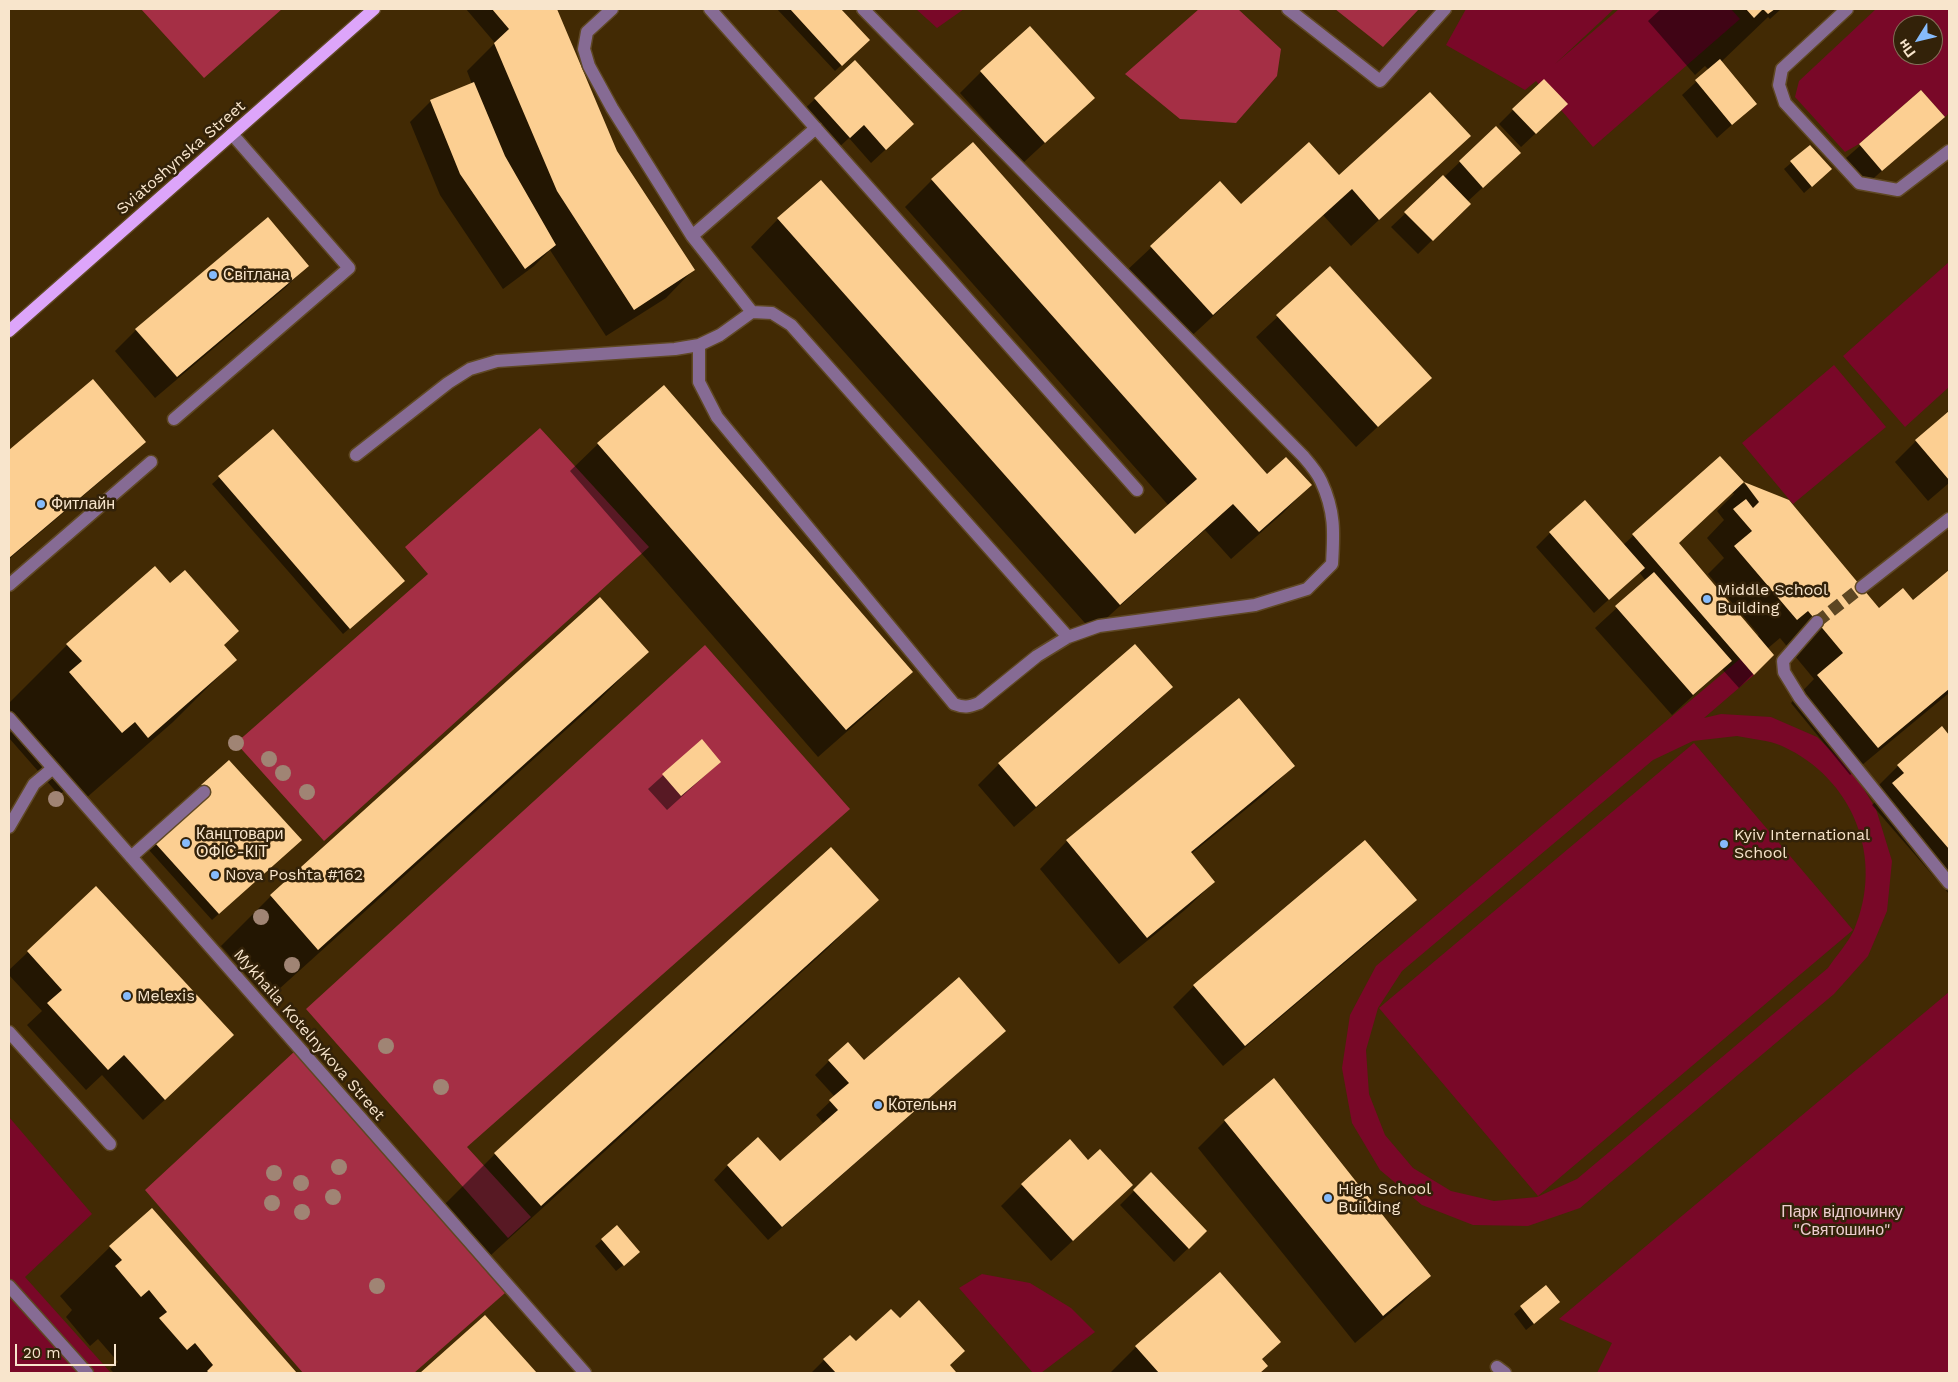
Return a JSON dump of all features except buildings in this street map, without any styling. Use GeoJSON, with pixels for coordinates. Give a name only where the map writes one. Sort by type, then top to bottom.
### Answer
{"type":"FeatureCollection","features":[{"type":"Feature","properties":{"kind":"main road","name":"Sviatoshynska Street"},"geometry":{"type":"LineString","coordinates":[[9,332],[374,9]]}},
{"type":"Feature","properties":{"kind":"street"},"geometry":{"type":"LineString","coordinates":[[612,9],[587,32],[584,49],[589,66],[612,108],[692,236],[752,312]]}},
{"type":"Feature","properties":{"kind":"street"},"geometry":{"type":"LineString","coordinates":[[710,9],[1137,490]]}},
{"type":"Feature","properties":{"kind":"street"},"geometry":{"type":"LineString","coordinates":[[699,345],[699,382],[717,417],[954,704],[968,707],[979,703],[1037,656],[1068,637],[1099,626],[1255,605],[1307,589],[1332,564],[1334,527],[1330,507],[1321,479],[1303,456],[863,9]]}},
{"type":"Feature","properties":{"kind":"street"},"geometry":{"type":"LineString","coordinates":[[1288,9],[1380,81],[1445,9]]}},
{"type":"Feature","properties":{"kind":"street"},"geometry":{"type":"LineString","coordinates":[[1847,9],[1782,69],[1779,85],[1785,103],[1859,183],[1898,190],[1949,151]]}},
{"type":"Feature","properties":{"kind":"street"},"geometry":{"type":"LineString","coordinates":[[692,236],[816,128]]}},
{"type":"Feature","properties":{"kind":"street"},"geometry":{"type":"LineString","coordinates":[[174,419],[349,268],[232,134]]}},
{"type":"Feature","properties":{"kind":"street"},"geometry":{"type":"LineString","coordinates":[[356,455],[448,383],[470,369],[497,361],[675,349],[699,345],[720,335],[752,312],[772,313],[791,325],[1068,637]]}},
{"type":"Feature","properties":{"kind":"street"},"geometry":{"type":"LineString","coordinates":[[9,585],[151,462]]}},
{"type":"Feature","properties":{"kind":"street"},"geometry":{"type":"LineString","coordinates":[[1862,587],[1949,519]]}},
{"type":"Feature","properties":{"kind":"street"},"geometry":{"type":"LineString","coordinates":[[1817,622],[1783,661],[1784,672],[1800,698],[1949,883]]}},
{"type":"Feature","properties":{"kind":"street","name":"Mykhaila Kotelnykova Street"},"geometry":{"type":"LineString","coordinates":[[9,718],[585,1373]]}},
{"type":"Feature","properties":{"kind":"street"},"geometry":{"type":"LineString","coordinates":[[9,827],[34,784],[53,768]]}},
{"type":"Feature","properties":{"kind":"street"},"geometry":{"type":"LineString","coordinates":[[131,857],[204,792]]}},
{"type":"Feature","properties":{"kind":"street"},"geometry":{"type":"LineString","coordinates":[[9,1032],[110,1144]]}},
{"type":"Feature","properties":{"kind":"street"},"geometry":{"type":"LineString","coordinates":[[9,1286],[88,1373]]}},
{"type":"Feature","properties":{"kind":"green space"},"geometry":{"type":"Polygon","coordinates":[[[916,9],[964,9],[937,28],[916,9]]]}},
{"type":"Feature","properties":{"kind":"green space"},"geometry":{"type":"Polygon","coordinates":[[[1466,9],[1614,9],[1555,64],[1619,9],[1731,9],[1740,19],[1593,147],[1536,81],[1525,90],[1446,45],[1466,9]]]}},
{"type":"Feature","properties":{"kind":"green space"},"geometry":{"type":"Polygon","coordinates":[[[1876,9],[1949,9],[1949,113],[1945,117],[1921,90],[1859,144],[1845,152],[1795,97],[1799,81],[1876,9]]]}},
{"type":"Feature","properties":{"kind":"green space"},"geometry":{"type":"Polygon","coordinates":[[[1949,262],[1949,387],[1905,427],[1843,356],[1949,262]]]}},
{"type":"Feature","properties":{"kind":"green space"},"geometry":{"type":"Polygon","coordinates":[[[1834,365],[1886,427],[1793,504],[1742,443],[1834,365]]]}},
{"type":"Feature","properties":{"kind":"green space"},"geometry":{"type":"Polygon","coordinates":[[[1741,658],[1754,675],[1704,718],[1721,714],[1771,717],[1817,737],[1854,773],[1876,809],[1892,861],[1887,911],[1868,956],[1834,994],[1580,1208],[1528,1226],[1473,1225],[1422,1205],[1380,1170],[1352,1123],[1342,1068],[1350,1015],[1376,966],[1741,658]],[[1737,736],[1693,741],[1653,760],[1402,971],[1378,1008],[1366,1050],[1369,1094],[1385,1135],[1413,1168],[1451,1191],[1494,1201],[1537,1197],[1577,1179],[1828,968],[1854,930],[1863,903],[1866,875],[1864,849],[1856,823],[1844,799],[1828,778],[1807,760],[1777,744],[1737,736]]]}},
{"type":"Feature","properties":{"kind":"green space"},"geometry":{"type":"Polygon","coordinates":[[[1694,743],[1853,930],[1538,1196],[1379,1008],[1694,743]]]}},
{"type":"Feature","properties":{"kind":"green space","name":"Парк відпочинку \"Святошино\""},"geometry":{"type":"Polygon","coordinates":[[[1949,992],[1949,1373],[1597,1373],[1612,1343],[1559,1319],[1949,992]]]}},
{"type":"Feature","properties":{"kind":"green space"},"geometry":{"type":"Polygon","coordinates":[[[9,1117],[92,1214],[25,1277],[111,1373],[9,1373],[9,1117]]]}},
{"type":"Feature","properties":{"kind":"green space"},"geometry":{"type":"Polygon","coordinates":[[[982,1274],[1030,1283],[1071,1308],[1095,1332],[1041,1373],[1033,1373],[959,1288],[982,1274]]]}},
{"type":"Feature","properties":{"kind":"shaded area"},"geometry":{"type":"Polygon","coordinates":[[[141,9],[282,9],[204,78],[141,9]]]}},
{"type":"Feature","properties":{"kind":"shaded area"},"geometry":{"type":"Polygon","coordinates":[[[1199,9],[1238,9],[1281,49],[1277,76],[1236,123],[1180,119],[1125,74],[1199,9]]]}},
{"type":"Feature","properties":{"kind":"shaded area"},"geometry":{"type":"Polygon","coordinates":[[[1335,9],[1419,9],[1383,47],[1335,9]]]}},
{"type":"Feature","properties":{"kind":"shaded area"},"geometry":{"type":"Polygon","coordinates":[[[540,428],[649,547],[324,841],[236,743],[428,574],[405,547],[540,428]]]}},
{"type":"Feature","properties":{"kind":"shaded area"},"geometry":{"type":"Polygon","coordinates":[[[705,645],[850,809],[467,1147],[531,1217],[508,1238],[306,1009],[705,645]]]}},
{"type":"Feature","properties":{"kind":"shaded area"},"geometry":{"type":"Polygon","coordinates":[[[295,1051],[505,1293],[414,1373],[303,1373],[145,1190],[295,1051]]]}},
{"type":"Feature","properties":{"kind":"tunnel"},"geometry":{"type":"LineString","coordinates":[[1817,622],[1862,587]]}},
{"type":"Feature","properties":{"kind":"place","name":"Світлана"},"geometry":{"type":"Point","coordinates":[213,275]}},
{"type":"Feature","properties":{"kind":"place","name":"Фитлайн"},"geometry":{"type":"Point","coordinates":[41,504]}},
{"type":"Feature","properties":{"kind":"place","name":"Middle School Building"},"geometry":{"type":"Point","coordinates":[1707,599]}},
{"type":"Feature","properties":{"kind":"place","name":"Канцтовари ОФІС-КІТ"},"geometry":{"type":"Point","coordinates":[186,843]}},
{"type":"Feature","properties":{"kind":"place","name":"Kyiv International School"},"geometry":{"type":"Point","coordinates":[1724,844]}},
{"type":"Feature","properties":{"kind":"place","name":"Nova Poshta #162"},"geometry":{"type":"Point","coordinates":[215,875]}},
{"type":"Feature","properties":{"kind":"place","name":"Melexis"},"geometry":{"type":"Point","coordinates":[127,996]}},
{"type":"Feature","properties":{"kind":"place","name":"Котельня"},"geometry":{"type":"Point","coordinates":[878,1105]}},
{"type":"Feature","properties":{"kind":"place","name":"High School Building"},"geometry":{"type":"Point","coordinates":[1328,1198]}}]}
